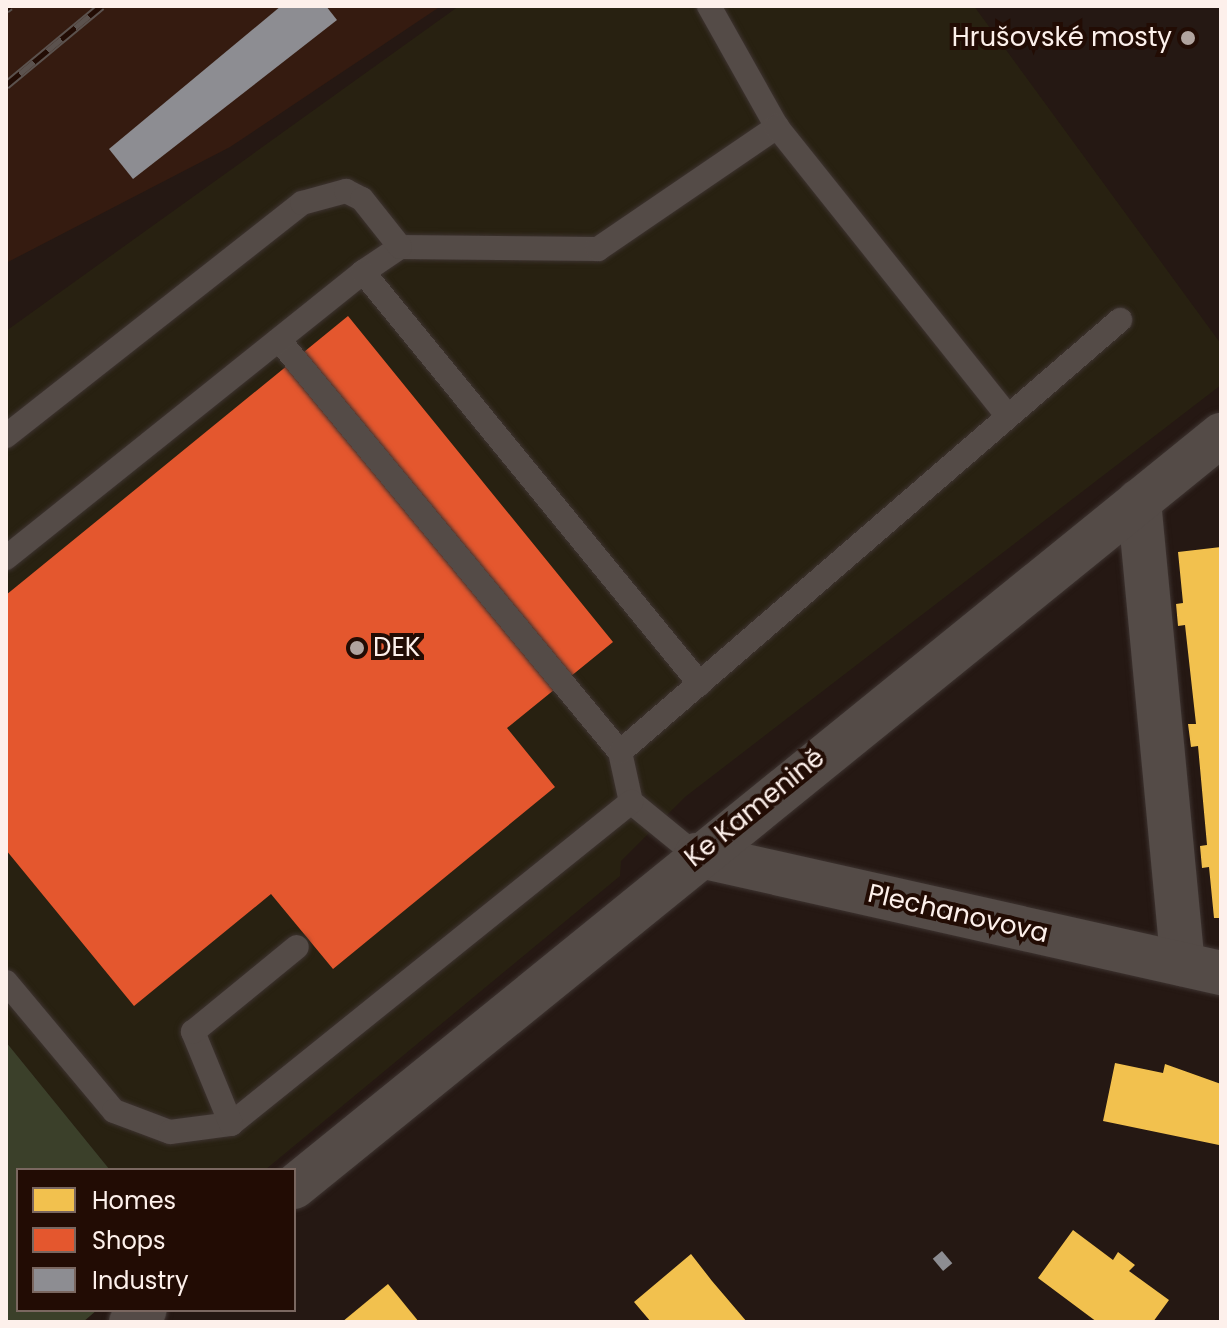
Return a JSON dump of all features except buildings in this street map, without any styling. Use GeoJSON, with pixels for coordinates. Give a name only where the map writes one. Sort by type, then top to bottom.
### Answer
{"type":"FeatureCollection","features":[{"type":"Feature","properties":{"kind":"street","name":"Ke Kamenině"},"geometry":{"type":"LineString","coordinates":[[296,1185],[696,855],[1221,435]]}},
{"type":"Feature","properties":{"kind":"street"},"geometry":{"type":"LineString","coordinates":[[1139,501],[1202,969]]}},
{"type":"Feature","properties":{"kind":"street","name":"Plechanovova"},"geometry":{"type":"LineString","coordinates":[[696,855],[1202,969]]}},
{"type":"Feature","properties":{"kind":"lane"},"geometry":{"type":"LineString","coordinates":[[709,6],[777,127],[1006,414]]}},
{"type":"Feature","properties":{"kind":"lane"},"geometry":{"type":"LineString","coordinates":[[6,558],[363,272],[400,247],[598,249],[777,127]]}},
{"type":"Feature","properties":{"kind":"lane"},"geometry":{"type":"LineString","coordinates":[[6,436],[302,203],[346,191],[362,199],[400,247]]}},
{"type":"Feature","properties":{"kind":"lane"},"geometry":{"type":"LineString","coordinates":[[363,272],[700,684]]}},
{"type":"Feature","properties":{"kind":"lane"},"geometry":{"type":"LineString","coordinates":[[620,752],[1006,414],[1120,320]]}},
{"type":"Feature","properties":{"kind":"lane"},"geometry":{"type":"LineString","coordinates":[[279,340],[620,752],[631,802],[696,855]]}},
{"type":"Feature","properties":{"kind":"lane"},"geometry":{"type":"LineString","coordinates":[[6,982],[114,1111],[170,1132],[231,1124],[631,802]]}},
{"type":"Feature","properties":{"kind":"lane"},"geometry":{"type":"LineString","coordinates":[[231,1124],[193,1032],[297,947]]}},
{"type":"Feature","properties":{"kind":"shaded area"},"geometry":{"type":"Polygon","coordinates":[[[6,6],[441,6],[230,147],[6,263],[6,6]]]}},
{"type":"Feature","properties":{"kind":"shaded area"},"geometry":{"type":"Polygon","coordinates":[[[459,6],[974,6],[1221,344],[1221,385],[685,797],[621,861],[620,876],[267,1168],[108,1168],[6,1042],[6,331],[459,6]]]}},
{"type":"Feature","properties":{"kind":"green space"},"geometry":{"type":"Polygon","coordinates":[[[6,1042],[108,1168],[16,1168],[16,1312],[95,1312],[83,1322],[6,1322],[6,1042]]]}},
{"type":"Feature","properties":{"kind":"railway"},"geometry":{"type":"LineString","coordinates":[[6,9],[10,6]]}},
{"type":"Feature","properties":{"kind":"railway"},"geometry":{"type":"LineString","coordinates":[[6,85],[101,6]]}},
{"type":"Feature","properties":{"kind":"place","name":"Hrušovské mosty"},"geometry":{"type":"Point","coordinates":[1188,38]}},
{"type":"Feature","properties":{"kind":"place","name":"DEK"},"geometry":{"type":"Point","coordinates":[357,648]}}]}
